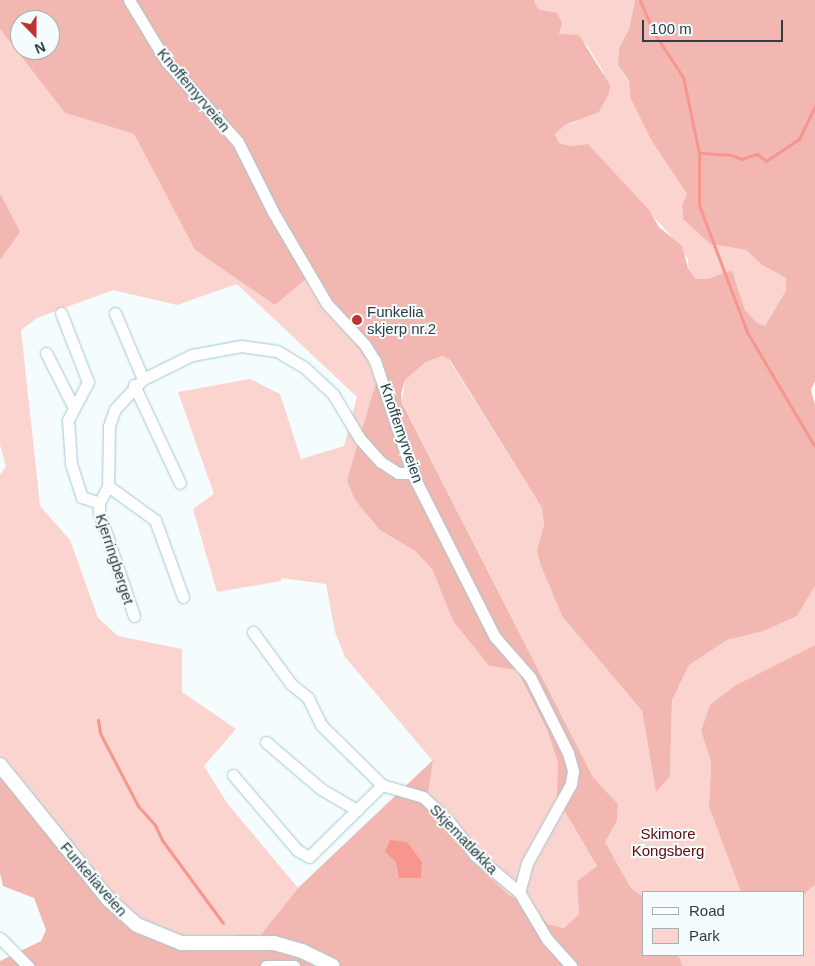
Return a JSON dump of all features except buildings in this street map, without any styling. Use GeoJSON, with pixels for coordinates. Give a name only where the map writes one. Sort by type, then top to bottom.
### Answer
{"type":"FeatureCollection","features":[{"type":"Feature","properties":{"kind":"street","name":"Knoffemyrveien"},"geometry":{"type":"LineString","coordinates":[[129,0],[166,61],[238,142],[273,212],[327,304],[365,345],[375,361],[412,474],[495,637],[530,677],[570,762],[572,772],[567,794],[526,863],[519,892]]}},
{"type":"Feature","properties":{"kind":"street","name":"Kjerringberget"},"geometry":{"type":"LineString","coordinates":[[62,313],[88,382],[73,406],[67,428],[73,476],[82,497],[99,503]]}},
{"type":"Feature","properties":{"kind":"street"},"geometry":{"type":"LineString","coordinates":[[115,314],[139,382],[180,483]]}},
{"type":"Feature","properties":{"kind":"street","name":"Kjerringberget"},"geometry":{"type":"LineString","coordinates":[[134,616],[99,512],[99,503],[108,486],[110,426],[115,409],[139,382],[192,355],[241,346],[277,351],[304,366],[332,394],[360,439],[381,462],[398,473],[412,474]]}},
{"type":"Feature","properties":{"kind":"street"},"geometry":{"type":"LineString","coordinates":[[46,353],[73,406]]}},
{"type":"Feature","properties":{"kind":"street","name":"Kjerringberget"},"geometry":{"type":"LineString","coordinates":[[108,486],[155,520],[183,596]]}},
{"type":"Feature","properties":{"kind":"street"},"geometry":{"type":"LineString","coordinates":[[233,775],[296,850],[309,857],[382,785],[321,726],[308,698],[291,684],[253,632]]}},
{"type":"Feature","properties":{"kind":"street"},"geometry":{"type":"LineString","coordinates":[[266,742],[321,789],[357,810]]}},
{"type":"Feature","properties":{"kind":"street","name":"Funkeliaveien"},"geometry":{"type":"LineString","coordinates":[[0,764],[108,899],[137,925],[181,943],[256,942],[288,946],[333,966]]}},
{"type":"Feature","properties":{"kind":"street","name":"Skjematløkka"},"geometry":{"type":"LineString","coordinates":[[382,785],[423,797],[448,820],[475,855],[519,892]]}},
{"type":"Feature","properties":{"kind":"street"},"geometry":{"type":"LineString","coordinates":[[519,892],[547,939],[572,966]]}},
{"type":"Feature","properties":{"kind":"street"},"geometry":{"type":"LineString","coordinates":[[0,938],[28,966]]}},
{"type":"Feature","properties":{"kind":"street"},"geometry":{"type":"LineString","coordinates":[[266,966],[294,966]]}},
{"type":"Feature","properties":{"kind":"green space"},"geometry":{"type":"Polygon","coordinates":[[[534,0],[635,0],[629,29],[619,48],[618,65],[629,82],[630,97],[651,140],[687,194],[682,205],[683,219],[710,244],[746,250],[762,265],[786,278],[787,291],[765,326],[756,322],[745,310],[732,270],[707,279],[696,279],[688,267],[688,259],[670,235],[588,144],[571,146],[559,143],[555,134],[565,125],[576,122],[604,73],[587,45],[559,34],[549,11],[538,9],[534,0]]]}},
{"type":"Feature","properties":{"kind":"green space"},"geometry":{"type":"Polygon","coordinates":[[[0,29],[10,42],[10,60],[24,60],[65,113],[134,134],[195,250],[275,304],[308,277],[378,376],[372,401],[380,530],[415,551],[432,569],[453,621],[489,666],[517,670],[547,730],[558,763],[558,798],[597,866],[577,881],[579,914],[564,928],[548,924],[532,906],[509,895],[472,861],[426,806],[432,760],[345,657],[335,632],[326,584],[281,578],[281,581],[217,592],[193,509],[214,494],[178,392],[250,379],[280,394],[301,459],[344,446],[357,397],[237,284],[177,305],[113,290],[37,318],[21,330],[40,506],[70,540],[98,618],[118,636],[182,649],[182,692],[236,729],[204,766],[227,803],[298,888],[261,936],[237,935],[217,944],[195,942],[129,920],[0,764],[0,475],[6,466],[0,445],[0,260],[19,232],[0,193],[0,29]]]}},
{"type":"Feature","properties":{"kind":"green space","name":"Skimore Kongsberg"},"geometry":{"type":"Polygon","coordinates":[[[442,356],[449,360],[542,508],[544,525],[537,550],[562,616],[642,711],[656,791],[670,776],[672,699],[689,665],[727,640],[764,631],[797,616],[815,586],[815,645],[736,685],[701,731],[711,762],[709,807],[741,891],[642,891],[642,896],[631,888],[605,842],[617,821],[618,804],[593,777],[402,402],[405,380],[426,362],[442,356]]]}},
{"type":"Feature","properties":{"kind":"green space"},"geometry":{"type":"Polygon","coordinates":[[[815,885],[815,966],[683,966],[678,956],[805,956],[805,893],[815,885]]]}},
{"type":"Feature","properties":{"kind":"shaded area"},"geometry":{"type":"Polygon","coordinates":[[[0,0],[534,0],[538,9],[557,13],[562,23],[559,34],[579,35],[610,85],[609,93],[599,112],[565,125],[555,134],[559,143],[571,146],[588,144],[649,210],[659,227],[682,246],[688,268],[696,279],[707,279],[732,270],[745,310],[756,322],[765,326],[786,291],[786,278],[762,265],[746,250],[710,244],[683,219],[682,205],[687,194],[651,140],[630,97],[629,81],[618,65],[619,48],[629,29],[635,0],[815,0],[815,381],[811,390],[815,405],[815,586],[797,616],[764,631],[727,640],[689,665],[672,700],[670,776],[656,792],[642,711],[562,616],[540,563],[537,550],[544,525],[542,508],[450,360],[442,356],[426,362],[405,380],[401,394],[402,403],[593,777],[618,804],[617,821],[605,842],[631,888],[642,896],[642,956],[678,956],[683,966],[0,966],[0,961],[41,941],[46,930],[34,898],[3,886],[0,873],[0,764],[56,840],[148,931],[217,944],[237,935],[261,935],[298,888],[433,760],[426,806],[472,861],[509,895],[532,906],[548,924],[564,928],[579,914],[577,881],[597,866],[557,798],[558,763],[547,730],[517,670],[489,666],[453,621],[432,569],[415,551],[380,530],[355,500],[347,480],[378,376],[308,277],[275,305],[195,250],[134,134],[65,113],[24,60],[60,60],[60,10],[10,10],[10,42],[0,29],[0,0]]]}},
{"type":"Feature","properties":{"kind":"shaded area"},"geometry":{"type":"Polygon","coordinates":[[[0,193],[20,232],[0,260],[0,193]]]}},
{"type":"Feature","properties":{"kind":"shaded area"},"geometry":{"type":"Polygon","coordinates":[[[815,645],[815,885],[805,893],[805,891],[741,891],[709,807],[711,762],[701,731],[710,705],[736,685],[815,645]]]}},
{"type":"Feature","properties":{"kind":"shaded area"},"geometry":{"type":"Polygon","coordinates":[[[390,840],[407,842],[422,862],[421,878],[399,878],[396,862],[385,852],[390,840]]]}},
{"type":"Feature","properties":{"kind":"waterway"},"geometry":{"type":"LineString","coordinates":[[640,0],[652,30],[683,77],[699,153]]}},
{"type":"Feature","properties":{"kind":"waterway"},"geometry":{"type":"LineString","coordinates":[[815,106],[799,139],[766,161],[757,154],[742,159],[731,155],[699,153],[699,205],[747,332],[815,447]]}},
{"type":"Feature","properties":{"kind":"waterway"},"geometry":{"type":"LineString","coordinates":[[98,720],[100,733],[138,806],[155,825],[162,840],[223,923]]}},
{"type":"Feature","properties":{"kind":"place","name":"Funkelia skjerp nr.2"},"geometry":{"type":"Point","coordinates":[357,320]}}]}
